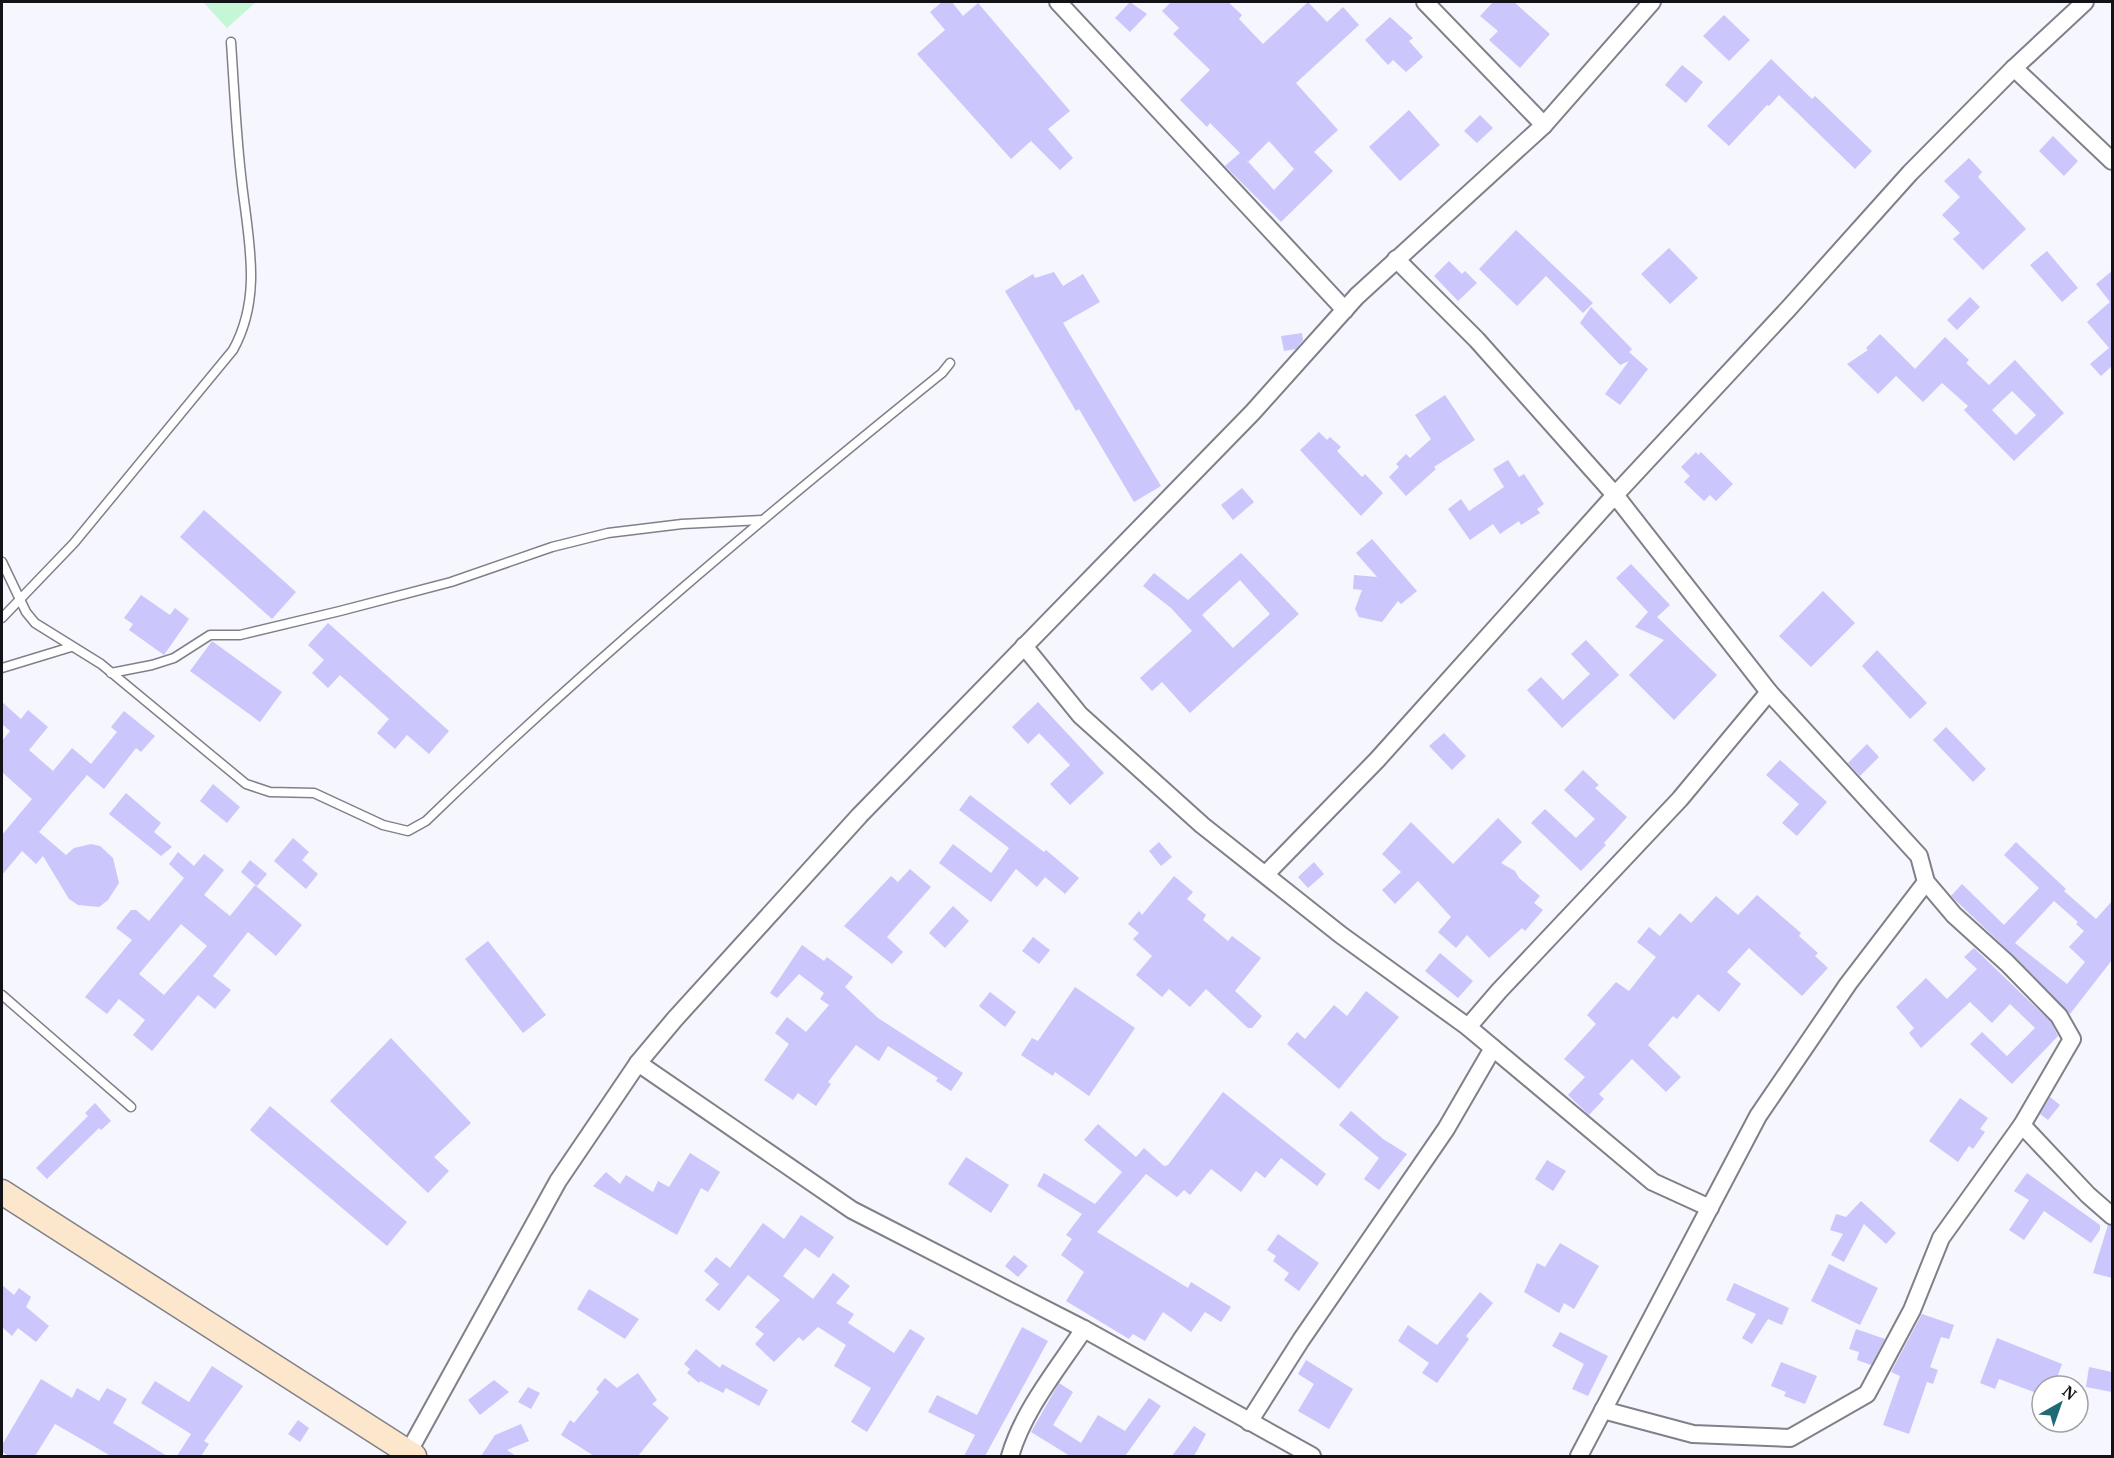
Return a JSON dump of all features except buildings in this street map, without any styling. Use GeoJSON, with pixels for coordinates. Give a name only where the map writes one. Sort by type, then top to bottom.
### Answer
{"type":"FeatureCollection","features":[{"type":"Feature","properties":{"kind":"main road"},"geometry":{"type":"LineString","coordinates":[[2,1192],[411,1455]]}},
{"type":"Feature","properties":{"kind":"street"},"geometry":{"type":"LineString","coordinates":[[1058,2],[1345,310]]}},
{"type":"Feature","properties":{"kind":"street"},"geometry":{"type":"LineString","coordinates":[[1425,2],[1544,125]]}},
{"type":"Feature","properties":{"kind":"street"},"geometry":{"type":"LineString","coordinates":[[411,1455],[558,1181],[638,1063],[860,815],[1253,412],[1345,310],[1396,259],[1544,125],[1652,2]]}},
{"type":"Feature","properties":{"kind":"street"},"geometry":{"type":"LineString","coordinates":[[1266,874],[1377,760],[1615,495],[1790,308],[1910,172],[2014,68],[2085,2]]}},
{"type":"Feature","properties":{"kind":"street"},"geometry":{"type":"LineString","coordinates":[[2014,68],[2112,161]]}},
{"type":"Feature","properties":{"kind":"street"},"geometry":{"type":"LineString","coordinates":[[1396,259],[1477,340],[1615,495],[1769,692],[1919,856],[1926,882],[1954,915],[2007,963],[2059,1016],[2072,1039],[2022,1125],[1941,1238],[1912,1310],[1867,1394],[1790,1437],[1693,1434],[1603,1410]]}},
{"type":"Feature","properties":{"kind":"street"},"geometry":{"type":"LineString","coordinates":[[1024,646],[1080,715],[1202,825],[1341,935],[1468,1027],[1653,1182],[1710,1208]]}},
{"type":"Feature","properties":{"kind":"street"},"geometry":{"type":"LineString","coordinates":[[1468,1027],[1499,990],[1680,800],[1769,692]]}},
{"type":"Feature","properties":{"kind":"street"},"geometry":{"type":"LineString","coordinates":[[1579,1456],[1758,1116],[1795,1059],[1926,882]]}},
{"type":"Feature","properties":{"kind":"street"},"geometry":{"type":"LineString","coordinates":[[1249,1422],[1301,1340],[1446,1129],[1493,1048]]}},
{"type":"Feature","properties":{"kind":"street"},"geometry":{"type":"LineString","coordinates":[[638,1063],[852,1210],[1084,1329],[1312,1456]]}},
{"type":"Feature","properties":{"kind":"street"},"geometry":{"type":"LineString","coordinates":[[2022,1125],[2088,1196],[2112,1216]]}},
{"type":"Feature","properties":{"kind":"street"},"geometry":{"type":"LineString","coordinates":[[1010,1456],[1016,1437],[1028,1414],[1084,1329]]}},
{"type":"Feature","properties":{"kind":"lane"},"geometry":{"type":"LineString","coordinates":[[2,618],[74,543],[233,350],[244,328],[251,296],[252,261],[241,176],[231,42]]}},
{"type":"Feature","properties":{"kind":"lane"},"geometry":{"type":"LineString","coordinates":[[2,562],[19,600],[35,623],[111,673],[246,784],[270,792],[314,793],[383,825],[408,831],[426,821],[604,655],[942,373],[950,363]]}},
{"type":"Feature","properties":{"kind":"lane"},"geometry":{"type":"LineString","coordinates":[[111,673],[174,658],[210,635],[240,635],[340,611],[451,582],[552,547],[608,533],[682,524],[763,520]]}},
{"type":"Feature","properties":{"kind":"lane"},"geometry":{"type":"LineString","coordinates":[[2,668],[71,647]]}},
{"type":"Feature","properties":{"kind":"lane"},"geometry":{"type":"LineString","coordinates":[[2,995],[131,1107]]}},
{"type":"Feature","properties":{"kind":"green space"},"geometry":{"type":"Polygon","coordinates":[[[203,2],[256,2],[227,28],[203,2]]]}}]}
